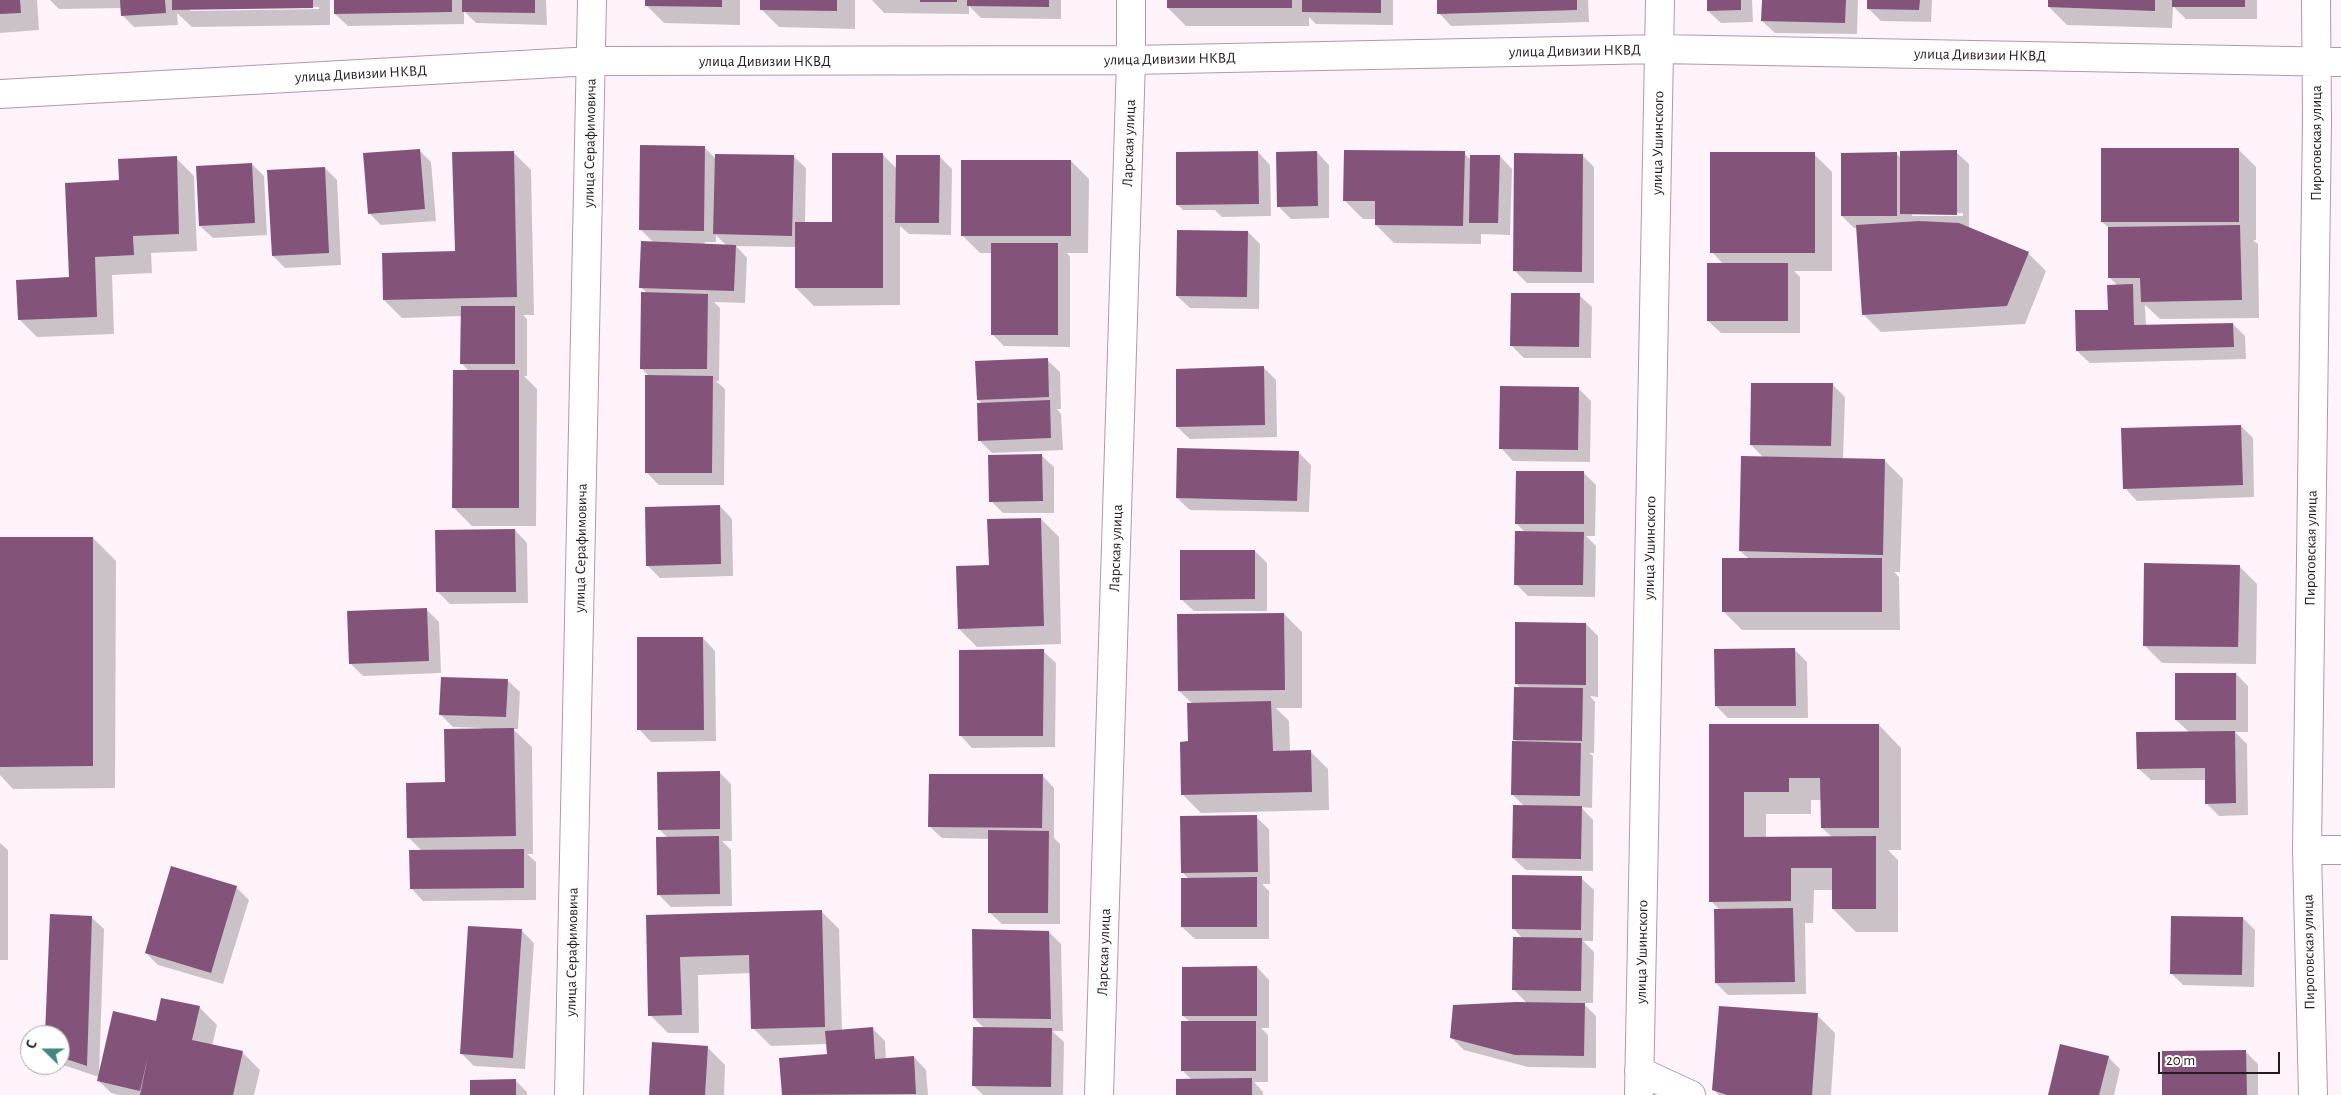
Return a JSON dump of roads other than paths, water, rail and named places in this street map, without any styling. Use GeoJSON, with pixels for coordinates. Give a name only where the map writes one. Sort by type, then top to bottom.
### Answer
{"type":"FeatureCollection","features":[{"type":"Feature","properties":{"kind":"street","name":"улица Серафимовича"},"geometry":{"type":"LineString","coordinates":[[569,1095],[592,0]]}},
{"type":"Feature","properties":{"kind":"street","name":"Ларская улица"},"geometry":{"type":"LineString","coordinates":[[1099,1095],[1132,60],[1131,0]]}},
{"type":"Feature","properties":{"kind":"street","name":"улица Ушинского"},"geometry":{"type":"LineString","coordinates":[[1639,1083],[1660,0]]}},
{"type":"Feature","properties":{"kind":"street","name":"Пироговская улица"},"geometry":{"type":"LineString","coordinates":[[2313,1095],[2307,850],[2329,62],[2316,0]]}},
{"type":"Feature","properties":{"kind":"street","name":"улица Дивизии НКВД"},"geometry":{"type":"LineString","coordinates":[[0,94],[592,61],[1132,60],[1660,49],[2329,62]]}},
{"type":"Feature","properties":{"kind":"street"},"geometry":{"type":"LineString","coordinates":[[2307,850],[2341,850]]}},
{"type":"Feature","properties":{"kind":"street"},"geometry":{"type":"LineString","coordinates":[[1639,1083],[1691,1095]]}}]}
